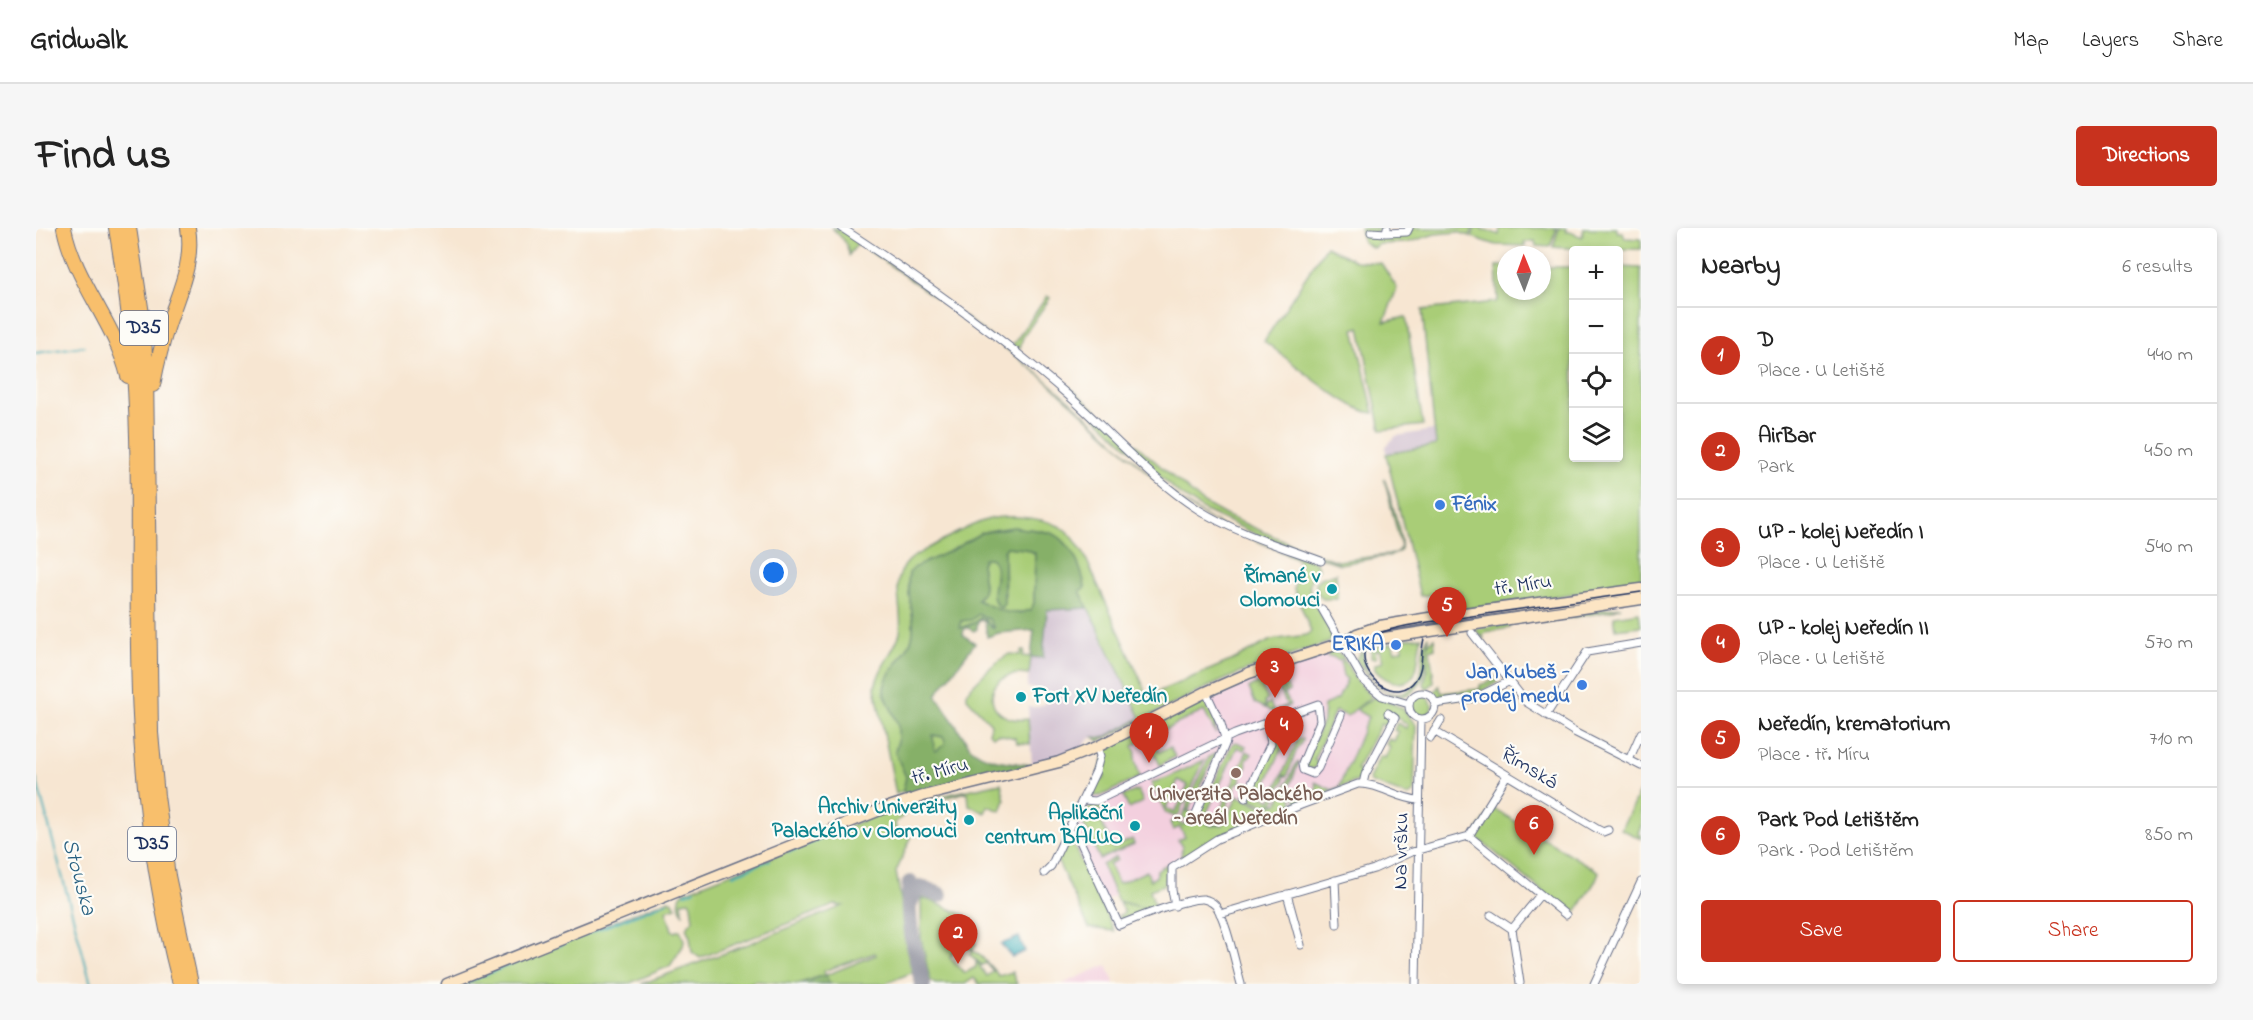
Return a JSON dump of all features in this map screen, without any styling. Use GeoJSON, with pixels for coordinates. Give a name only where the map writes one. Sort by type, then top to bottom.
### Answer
{"type":"FeatureCollection","features":[{"type":"Feature","properties":{"kind":"highway"},"geometry":{"type":"LineString","coordinates":[[64,228],[79,273],[121,351],[136,416]]}},
{"type":"Feature","properties":{"kind":"highway","name":"D35"},"geometry":{"type":"LineString","coordinates":[[116,228],[129,320],[136,416],[139,701],[144,777],[166,925],[180,984]]}},
{"type":"Feature","properties":{"kind":"highway","name":"D35"},"geometry":{"type":"LineString","coordinates":[[129,228],[143,321],[148,429],[151,733],[168,876],[191,984]]}},
{"type":"Feature","properties":{"kind":"highway"},"geometry":{"type":"LineString","coordinates":[[148,429],[158,357],[188,267],[190,251],[188,228]]}},
{"type":"Feature","properties":{"kind":"main road","name":"tř. Míru"},"geometry":{"type":"LineString","coordinates":[[1344,645],[1360,632],[1380,626],[1435,616],[1641,589]]}},
{"type":"Feature","properties":{"kind":"main road","name":"tř. Míru"},"geometry":{"type":"LineString","coordinates":[[447,984],[889,807],[1053,764],[1096,747],[1206,692],[1283,660],[1327,647],[1641,598]]}},
{"type":"Feature","properties":{"kind":"street"},"geometry":{"type":"LineString","coordinates":[[842,228],[972,318],[1025,360],[1069,396],[1157,477],[1190,504],[1244,532],[1321,561]]}},
{"type":"Feature","properties":{"kind":"street"},"geometry":{"type":"LineString","coordinates":[[1371,232],[1387,230],[1406,232],[1408,228]]}},
{"type":"Feature","properties":{"kind":"street"},"geometry":{"type":"LineString","coordinates":[[1322,609],[1344,645],[1354,668],[1367,684],[1382,696],[1409,704]]}},
{"type":"Feature","properties":{"kind":"street"},"geometry":{"type":"LineString","coordinates":[[1472,633],[1526,702],[1576,734],[1641,766]]}},
{"type":"Feature","properties":{"kind":"street"},"geometry":{"type":"LineString","coordinates":[[1546,715],[1587,652],[1641,643]]}},
{"type":"Feature","properties":{"kind":"street"},"geometry":{"type":"LineString","coordinates":[[1435,704],[1475,698],[1510,681]]}},
{"type":"Feature","properties":{"kind":"street"},"geometry":{"type":"LineString","coordinates":[[1195,816],[1226,739],[1206,692]]}},
{"type":"Feature","properties":{"kind":"street"},"geometry":{"type":"LineString","coordinates":[[1422,693],[1429,695],[1435,704],[1431,715],[1421,719],[1412,715],[1409,704],[1413,696],[1422,693]]}},
{"type":"Feature","properties":{"kind":"street"},"geometry":{"type":"LineString","coordinates":[[1083,801],[1096,801],[1226,739],[1318,704],[1320,721],[1302,764],[1303,770],[1314,774],[1341,715]]}},
{"type":"Feature","properties":{"kind":"street"},"geometry":{"type":"LineString","coordinates":[[1363,784],[1365,775],[1395,718],[1388,713]]}},
{"type":"Feature","properties":{"kind":"street","name":"Na vršku"},"geometry":{"type":"LineString","coordinates":[[1416,984],[1421,719]]}},
{"type":"Feature","properties":{"kind":"street","name":"Římská"},"geometry":{"type":"LineString","coordinates":[[1441,720],[1432,735],[1508,775],[1601,831],[1608,830]]}},
{"type":"Feature","properties":{"kind":"street"},"geometry":{"type":"LineString","coordinates":[[1245,798],[1271,743],[1267,723]]}},
{"type":"Feature","properties":{"kind":"street"},"geometry":{"type":"LineString","coordinates":[[1629,760],[1641,733]]}},
{"type":"Feature","properties":{"kind":"street"},"geometry":{"type":"LineString","coordinates":[[1044,873],[1051,866],[1083,801],[1100,759],[1096,747]]}},
{"type":"Feature","properties":{"kind":"street"},"geometry":{"type":"LineString","coordinates":[[1220,914],[1374,868],[1419,849],[1469,836],[1508,775]]}},
{"type":"Feature","properties":{"kind":"street"},"geometry":{"type":"LineString","coordinates":[[1175,906],[1172,890],[1173,866],[1220,838],[1301,805],[1363,784],[1407,799],[1419,800]]}},
{"type":"Feature","properties":{"kind":"street"},"geometry":{"type":"LineString","coordinates":[[1068,831],[1079,839],[1119,925],[1175,906],[1205,899],[1212,903],[1220,914],[1241,984]]}},
{"type":"Feature","properties":{"kind":"street"},"geometry":{"type":"LineString","coordinates":[[1469,836],[1566,915]]}},
{"type":"Feature","properties":{"kind":"street"},"geometry":{"type":"LineString","coordinates":[[1335,880],[1337,924]]}},
{"type":"Feature","properties":{"kind":"street"},"geometry":{"type":"LineString","coordinates":[[1594,984],[1641,882]]}},
{"type":"Feature","properties":{"kind":"street"},"geometry":{"type":"LineString","coordinates":[[1287,894],[1301,945]]}},
{"type":"Feature","properties":{"kind":"street"},"geometry":{"type":"LineString","coordinates":[[1520,984],[1512,929],[1540,895]]}},
{"type":"Feature","properties":{"kind":"street"},"geometry":{"type":"LineString","coordinates":[[1491,915],[1512,929]]}},
{"type":"Feature","properties":{"kind":"shaded area"},"geometry":{"type":"Polygon","coordinates":[[[1434,430],[1436,445],[1386,454],[1386,446],[1396,436],[1434,430]]]}},
{"type":"Feature","properties":{"kind":"shaded area"},"geometry":{"type":"Polygon","coordinates":[[[1088,608],[1141,718],[1102,738],[1094,737],[1087,740],[1082,748],[1032,765],[1028,707],[1039,707],[1047,698],[1044,692],[1027,687],[1031,657],[1043,657],[1047,610],[1088,608]]]}},
{"type":"Feature","properties":{"kind":"shaded area","name":"Univerzita Palackého – areál Neředín"},"geometry":{"type":"Polygon","coordinates":[[[1337,652],[1375,730],[1346,785],[1214,838],[1168,863],[1157,871],[1156,877],[1094,905],[1067,846],[1123,743],[1252,681],[1337,652]]]}},
{"type":"Feature","properties":{"kind":"shaded area"},"geometry":{"type":"Polygon","coordinates":[[[1107,965],[1115,984],[1062,984],[1099,968],[1107,965]]]}},
{"type":"Feature","properties":{"kind":"green space"},"geometry":{"type":"Polygon","coordinates":[[[832,228],[846,233],[863,244],[963,317],[858,243],[849,255],[841,237],[832,228]]]}},
{"type":"Feature","properties":{"kind":"green space"},"geometry":{"type":"Polygon","coordinates":[[[1360,228],[1382,228],[1370,235],[1405,236],[1410,234],[1412,228],[1473,228],[1470,236],[1458,232],[1435,234],[1407,243],[1378,244],[1373,248],[1363,242],[1360,228]]]}},
{"type":"Feature","properties":{"kind":"green space"},"geometry":{"type":"Polygon","coordinates":[[[1475,228],[1482,228],[1499,235],[1500,228],[1557,228],[1550,246],[1536,246],[1535,241],[1524,242],[1525,246],[1496,245],[1472,237],[1475,228]]]}},
{"type":"Feature","properties":{"kind":"green space"},"geometry":{"type":"Polygon","coordinates":[[[1559,228],[1566,228],[1566,232],[1582,237],[1584,228],[1617,228],[1617,232],[1623,232],[1625,238],[1641,239],[1641,249],[1623,249],[1623,246],[1553,247],[1559,228]]]}},
{"type":"Feature","properties":{"kind":"green space"},"geometry":{"type":"Polygon","coordinates":[[[1326,246],[1355,261],[1381,263],[1397,288],[1384,322],[1406,317],[1423,425],[1381,430],[1360,327],[1354,329],[1374,413],[1363,411],[1334,394],[1264,341],[1326,246]]]}},
{"type":"Feature","properties":{"kind":"green space"},"geometry":{"type":"Polygon","coordinates":[[[1551,267],[1569,267],[1569,462],[1623,462],[1623,267],[1641,268],[1641,584],[1466,609],[1463,606],[1460,591],[1420,596],[1386,454],[1436,445],[1422,310],[1496,302],[1497,300],[1551,300],[1551,267]]]}},
{"type":"Feature","properties":{"kind":"green space"},"geometry":{"type":"Polygon","coordinates":[[[1047,296],[1050,298],[1023,337],[1020,348],[1012,346],[1047,296]]]}},
{"type":"Feature","properties":{"kind":"green space"},"geometry":{"type":"Polygon","coordinates":[[[1043,378],[1077,407],[1126,453],[1043,378]]]}},
{"type":"Feature","properties":{"kind":"green space"},"geometry":{"type":"Polygon","coordinates":[[[1067,385],[1202,502],[1225,515],[1305,550],[1337,561],[1395,554],[1340,564],[1267,539],[1205,511],[1177,492],[1064,388],[1067,385]]]}},
{"type":"Feature","properties":{"kind":"green space"},"geometry":{"type":"Polygon","coordinates":[[[1384,478],[1398,525],[1401,547],[1384,478]]]}},
{"type":"Feature","properties":{"kind":"green space"},"geometry":{"type":"Polygon","coordinates":[[[994,518],[1033,519],[1063,528],[1084,554],[1148,696],[1235,659],[1271,640],[1307,635],[1311,631],[1294,589],[1298,561],[1258,541],[1316,562],[1318,569],[1312,577],[1310,592],[1332,633],[1330,642],[1247,670],[1099,741],[1094,737],[1103,738],[1141,718],[1080,591],[1085,587],[1076,560],[1059,538],[1033,529],[999,529],[978,535],[914,569],[909,573],[908,581],[913,622],[912,638],[891,671],[884,692],[898,725],[895,752],[906,777],[903,791],[896,794],[875,687],[900,633],[898,581],[907,563],[916,555],[968,527],[994,518]]]}},
{"type":"Feature","properties":{"kind":"green space"},"geometry":{"type":"Polygon","coordinates":[[[1013,527],[1058,536],[1069,548],[1078,564],[1085,587],[1080,591],[1088,608],[1047,610],[1043,658],[1031,657],[1034,630],[999,633],[987,637],[985,622],[980,619],[974,631],[964,629],[963,635],[975,643],[936,695],[970,747],[984,756],[1032,765],[905,794],[903,791],[906,777],[895,752],[898,725],[884,692],[891,671],[912,638],[909,573],[915,567],[954,549],[981,533],[1013,527]],[[1007,547],[1004,551],[1004,604],[1001,608],[995,603],[993,597],[996,569],[995,563],[990,558],[984,558],[981,564],[984,585],[983,592],[977,600],[1009,612],[1031,610],[1034,603],[1035,553],[1025,549],[1007,547]],[[979,614],[971,620],[961,621],[960,628],[980,618],[994,628],[989,619],[979,614]],[[933,735],[936,751],[945,744],[943,737],[933,735]]]}},
{"type":"Feature","properties":{"kind":"green space"},"geometry":{"type":"Polygon","coordinates":[[[1007,547],[1025,549],[1035,553],[1034,603],[1031,610],[1009,612],[977,600],[983,592],[981,564],[984,558],[990,558],[995,566],[994,599],[996,605],[1005,595],[1004,551],[1007,547]]]}},
{"type":"Feature","properties":{"kind":"green space"},"geometry":{"type":"Polygon","coordinates":[[[1336,573],[1337,585],[1332,587],[1333,590],[1337,589],[1337,599],[1323,599],[1317,592],[1316,582],[1320,578],[1336,573]]]}},
{"type":"Feature","properties":{"kind":"green space"},"geometry":{"type":"Polygon","coordinates":[[[1621,607],[1611,611],[1544,622],[1542,620],[1543,618],[1621,607]]]}},
{"type":"Feature","properties":{"kind":"green space"},"geometry":{"type":"Polygon","coordinates":[[[1639,612],[1641,626],[1616,629],[1614,616],[1639,612]]]}},
{"type":"Feature","properties":{"kind":"green space"},"geometry":{"type":"Polygon","coordinates":[[[979,614],[989,619],[994,628],[984,619],[960,628],[961,621],[979,614]]]}},
{"type":"Feature","properties":{"kind":"green space"},"geometry":{"type":"Polygon","coordinates":[[[1508,623],[1510,628],[1487,632],[1483,635],[1484,640],[1475,629],[1508,623]]]}},
{"type":"Feature","properties":{"kind":"green space"},"geometry":{"type":"Polygon","coordinates":[[[1422,637],[1417,666],[1410,679],[1399,683],[1386,679],[1375,670],[1374,665],[1383,661],[1379,650],[1375,651],[1376,658],[1371,658],[1371,648],[1392,643],[1395,651],[1403,649],[1402,639],[1422,637]]]}},
{"type":"Feature","properties":{"kind":"green space"},"geometry":{"type":"Polygon","coordinates":[[[1428,637],[1424,675],[1415,689],[1406,695],[1397,695],[1387,692],[1396,694],[1405,692],[1414,686],[1421,674],[1423,649],[1428,637]]]}},
{"type":"Feature","properties":{"kind":"green space"},"geometry":{"type":"Polygon","coordinates":[[[1434,638],[1435,648],[1430,650],[1434,682],[1427,689],[1424,684],[1427,672],[1427,648],[1434,638]]]}},
{"type":"Feature","properties":{"kind":"green space"},"geometry":{"type":"Polygon","coordinates":[[[1363,650],[1366,670],[1377,685],[1356,659],[1363,650]]]}},
{"type":"Feature","properties":{"kind":"green space"},"geometry":{"type":"Polygon","coordinates":[[[1021,651],[1024,651],[1023,656],[1031,657],[1029,675],[1013,675],[1001,679],[994,687],[992,697],[994,706],[1001,714],[1012,719],[1028,719],[1030,744],[1017,743],[1015,738],[998,734],[993,736],[989,733],[991,724],[967,698],[967,691],[992,666],[1009,654],[1020,655],[1021,651]]]}},
{"type":"Feature","properties":{"kind":"green space"},"geometry":{"type":"Polygon","coordinates":[[[1333,651],[1342,655],[1344,659],[1339,661],[1326,654],[1292,667],[1288,676],[1283,679],[1289,691],[1286,693],[1278,679],[1290,705],[1275,713],[1266,708],[1270,703],[1274,712],[1287,705],[1275,681],[1262,687],[1268,700],[1265,701],[1265,708],[1255,703],[1249,688],[1264,681],[1273,671],[1333,651]]]}},
{"type":"Feature","properties":{"kind":"green space"},"geometry":{"type":"Polygon","coordinates":[[[1345,661],[1354,677],[1371,697],[1347,716],[1335,711],[1314,760],[1318,762],[1315,768],[1309,769],[1305,766],[1305,761],[1323,721],[1324,705],[1338,699],[1347,679],[1343,676],[1341,663],[1345,661]]]}},
{"type":"Feature","properties":{"kind":"green space"},"geometry":{"type":"Polygon","coordinates":[[[1492,674],[1498,682],[1466,696],[1449,698],[1434,693],[1439,686],[1442,693],[1480,689],[1480,685],[1493,681],[1492,676],[1483,677],[1483,675],[1492,674]]]}},
{"type":"Feature","properties":{"kind":"green space"},"geometry":{"type":"Polygon","coordinates":[[[1376,696],[1402,708],[1416,725],[1414,792],[1408,796],[1370,782],[1369,779],[1380,756],[1385,758],[1390,747],[1386,744],[1389,739],[1394,741],[1398,732],[1394,730],[1397,723],[1406,728],[1408,725],[1388,711],[1390,719],[1387,727],[1381,724],[1356,770],[1362,773],[1357,781],[1297,804],[1295,797],[1317,790],[1315,782],[1332,790],[1339,787],[1368,717],[1357,709],[1376,696]]]}},
{"type":"Feature","properties":{"kind":"green space"},"geometry":{"type":"Polygon","coordinates":[[[1422,696],[1429,699],[1432,706],[1429,713],[1422,716],[1415,713],[1412,706],[1415,699],[1422,696]]]}},
{"type":"Feature","properties":{"kind":"green space"},"geometry":{"type":"Polygon","coordinates":[[[1204,700],[1217,725],[1215,725],[1216,734],[1204,711],[1151,736],[1159,752],[1170,747],[1175,757],[1160,765],[1147,738],[1133,746],[1140,777],[1101,796],[1091,794],[1098,778],[1103,780],[1105,777],[1099,774],[1107,750],[1204,700]]]}},
{"type":"Feature","properties":{"kind":"green space"},"geometry":{"type":"Polygon","coordinates":[[[1295,718],[1289,723],[1288,735],[1261,795],[1271,800],[1298,739],[1302,738],[1287,776],[1284,775],[1284,781],[1275,802],[1265,805],[1250,799],[1275,743],[1276,725],[1295,718]]]}},
{"type":"Feature","properties":{"kind":"green space"},"geometry":{"type":"Polygon","coordinates":[[[933,735],[943,737],[945,740],[945,745],[936,751],[934,749],[933,735]]]}},
{"type":"Feature","properties":{"kind":"green space"},"geometry":{"type":"Polygon","coordinates":[[[1236,742],[1246,746],[1244,750],[1237,747],[1204,819],[1215,823],[1247,751],[1252,754],[1247,758],[1246,767],[1240,774],[1241,780],[1235,786],[1235,791],[1229,800],[1226,812],[1222,814],[1220,824],[1212,824],[1198,818],[1232,744],[1236,742]]]}},
{"type":"Feature","properties":{"kind":"green space"},"geometry":{"type":"Polygon","coordinates":[[[1216,753],[1189,810],[1186,808],[1209,757],[1216,753]]]}},
{"type":"Feature","properties":{"kind":"green space"},"geometry":{"type":"Polygon","coordinates":[[[1204,760],[1179,815],[1175,817],[1166,813],[1151,783],[1204,760]],[[1178,780],[1166,808],[1175,813],[1188,785],[1178,780]]]}},
{"type":"Feature","properties":{"kind":"green space"},"geometry":{"type":"Polygon","coordinates":[[[1299,762],[1288,791],[1294,804],[1181,858],[1182,847],[1178,840],[1185,837],[1180,827],[1173,830],[1170,822],[1175,821],[1184,825],[1187,820],[1182,817],[1185,810],[1192,813],[1191,816],[1211,826],[1223,825],[1238,796],[1263,807],[1278,803],[1299,762]]]}},
{"type":"Feature","properties":{"kind":"green space"},"geometry":{"type":"Polygon","coordinates":[[[1001,783],[1005,800],[1001,811],[988,806],[985,813],[969,805],[966,792],[914,806],[895,823],[896,829],[911,838],[896,872],[910,951],[916,971],[884,984],[829,984],[826,975],[876,955],[875,953],[824,971],[825,975],[798,984],[754,981],[749,984],[641,984],[843,906],[835,905],[700,958],[692,952],[686,928],[693,920],[689,901],[682,902],[683,913],[680,908],[679,902],[684,892],[899,806],[900,809],[936,797],[1001,783]]]}},
{"type":"Feature","properties":{"kind":"green space"},"geometry":{"type":"Polygon","coordinates":[[[1641,789],[1641,826],[1638,833],[1641,839],[1621,829],[1641,789]]]}},
{"type":"Feature","properties":{"kind":"green space"},"geometry":{"type":"Polygon","coordinates":[[[1138,790],[1143,802],[1129,809],[1123,796],[1138,790]]]}},
{"type":"Feature","properties":{"kind":"green space"},"geometry":{"type":"Polygon","coordinates":[[[1100,804],[1103,809],[1097,812],[1113,848],[1132,839],[1134,844],[1100,859],[1080,817],[1084,810],[1100,804]]]}},
{"type":"Feature","properties":{"kind":"green space"},"geometry":{"type":"Polygon","coordinates":[[[1493,808],[1599,872],[1576,912],[1564,903],[1561,906],[1477,838],[1479,829],[1493,808]]]}},
{"type":"Feature","properties":{"kind":"green space"},"geometry":{"type":"Polygon","coordinates":[[[1072,837],[1077,842],[1073,844],[1114,931],[1089,928],[1057,860],[1068,839],[1072,837]]]}},
{"type":"Feature","properties":{"kind":"green space"},"geometry":{"type":"Polygon","coordinates":[[[1116,857],[1117,860],[1109,864],[1118,884],[1147,871],[1150,880],[1156,877],[1157,870],[1169,863],[1171,866],[1164,885],[1150,890],[1155,906],[1144,908],[1118,901],[1102,865],[1116,857]]]}},
{"type":"Feature","properties":{"kind":"green space"},"geometry":{"type":"Polygon","coordinates":[[[921,897],[965,915],[947,930],[956,926],[958,929],[952,936],[957,943],[965,937],[976,943],[973,950],[961,944],[957,946],[950,958],[965,973],[976,967],[976,962],[987,976],[993,971],[986,963],[982,965],[969,954],[972,951],[979,954],[999,976],[1012,972],[1017,984],[979,984],[974,978],[965,984],[936,984],[930,980],[921,938],[921,897]]]}},
{"type":"Feature","properties":{"kind":"green space"},"geometry":{"type":"Polygon","coordinates":[[[668,900],[676,907],[666,910],[672,930],[675,932],[680,930],[684,940],[683,946],[670,966],[628,984],[456,984],[668,900]]]}},
{"type":"Feature","properties":{"kind":"green space"},"geometry":{"type":"Polygon","coordinates":[[[1119,902],[1149,909],[1122,919],[1118,916],[1124,913],[1119,902]]]}},
{"type":"Feature","properties":{"kind":"green space"},"geometry":{"type":"Polygon","coordinates":[[[825,975],[829,984],[798,984],[825,975]]]}},
{"type":"Feature","properties":{"kind":"water"},"geometry":{"type":"Polygon","coordinates":[[[1019,937],[1025,951],[1012,957],[1001,944],[1019,937]]]}},
{"type":"Feature","properties":{"kind":"waterway","name":"Stouska"},"geometry":{"type":"LineString","coordinates":[[36,353],[84,346]]}},
{"type":"Feature","properties":{"kind":"waterway","name":"Stouska"},"geometry":{"type":"LineString","coordinates":[[36,778],[91,984]]}},
{"type":"Feature","properties":{"kind":"waterway"},"geometry":{"type":"LineString","coordinates":[[789,852],[828,836]]}},
{"type":"Feature","properties":{"kind":"waterway"},"geometry":{"type":"LineString","coordinates":[[733,875],[770,860]]}},
{"type":"Feature","properties":{"kind":"waterway"},"geometry":{"type":"LineString","coordinates":[[685,894],[695,890]]}},
{"type":"Feature","properties":{"kind":"waterway"},"geometry":{"type":"LineString","coordinates":[[462,984],[667,902]]}},
{"type":"Feature","properties":{"kind":"taxiway"},"geometry":{"type":"LineString","coordinates":[[910,883],[910,921],[923,984]]}},
{"type":"Feature","properties":{"kind":"taxiway"},"geometry":{"type":"LineString","coordinates":[[909,905],[915,891],[920,887],[940,895]]}},
{"type":"Feature","properties":{"kind":"tram line"},"geometry":{"type":"LineString","coordinates":[[1424,639],[1420,670],[1416,679],[1409,686],[1400,690],[1392,689],[1383,686],[1369,673],[1365,664],[1366,647],[1374,636],[1388,630],[1433,621],[1641,592]]}},
{"type":"Feature","properties":{"kind":"place","name":"Fénix"},"geometry":{"type":"Point","coordinates":[1440,505]}},
{"type":"Feature","properties":{"kind":"place","name":"Římané v Olomouci"},"geometry":{"type":"Point","coordinates":[1332,589]}},
{"type":"Feature","properties":{"kind":"place","name":"Neředín, krematorium"},"geometry":{"type":"Point","coordinates":[1447,637]}},
{"type":"Feature","properties":{"kind":"place","name":"ERIKA"},"geometry":{"type":"Point","coordinates":[1396,645]}},
{"type":"Feature","properties":{"kind":"place","name":"Jan Kubeš - prodej medu"},"geometry":{"type":"Point","coordinates":[1582,685]}},
{"type":"Feature","properties":{"kind":"place","name":"Fort XV Neředín"},"geometry":{"type":"Point","coordinates":[1021,697]}},
{"type":"Feature","properties":{"kind":"place","name":"UP – kolej Neředín I"},"geometry":{"type":"Point","coordinates":[1275,698]}},
{"type":"Feature","properties":{"kind":"place","name":"UP – kolej Neředín II"},"geometry":{"type":"Point","coordinates":[1284,756]}},
{"type":"Feature","properties":{"kind":"place","name":"D"},"geometry":{"type":"Point","coordinates":[1149,763]}},
{"type":"Feature","properties":{"kind":"place","name":"Univerzita Palackého – areál Neředín"},"geometry":{"type":"Point","coordinates":[1236,773]}},
{"type":"Feature","properties":{"kind":"place","name":"Archiv Univerzity Palackého v Olomouci"},"geometry":{"type":"Point","coordinates":[969,820]}},
{"type":"Feature","properties":{"kind":"place","name":"Aplikační centrum BALUO"},"geometry":{"type":"Point","coordinates":[1135,826]}},
{"type":"Feature","properties":{"kind":"place","name":"Park Pod Letištěm"},"geometry":{"type":"Point","coordinates":[1534,855]}},
{"type":"Feature","properties":{"kind":"place","name":"AirBar"},"geometry":{"type":"Point","coordinates":[958,964]}}]}
